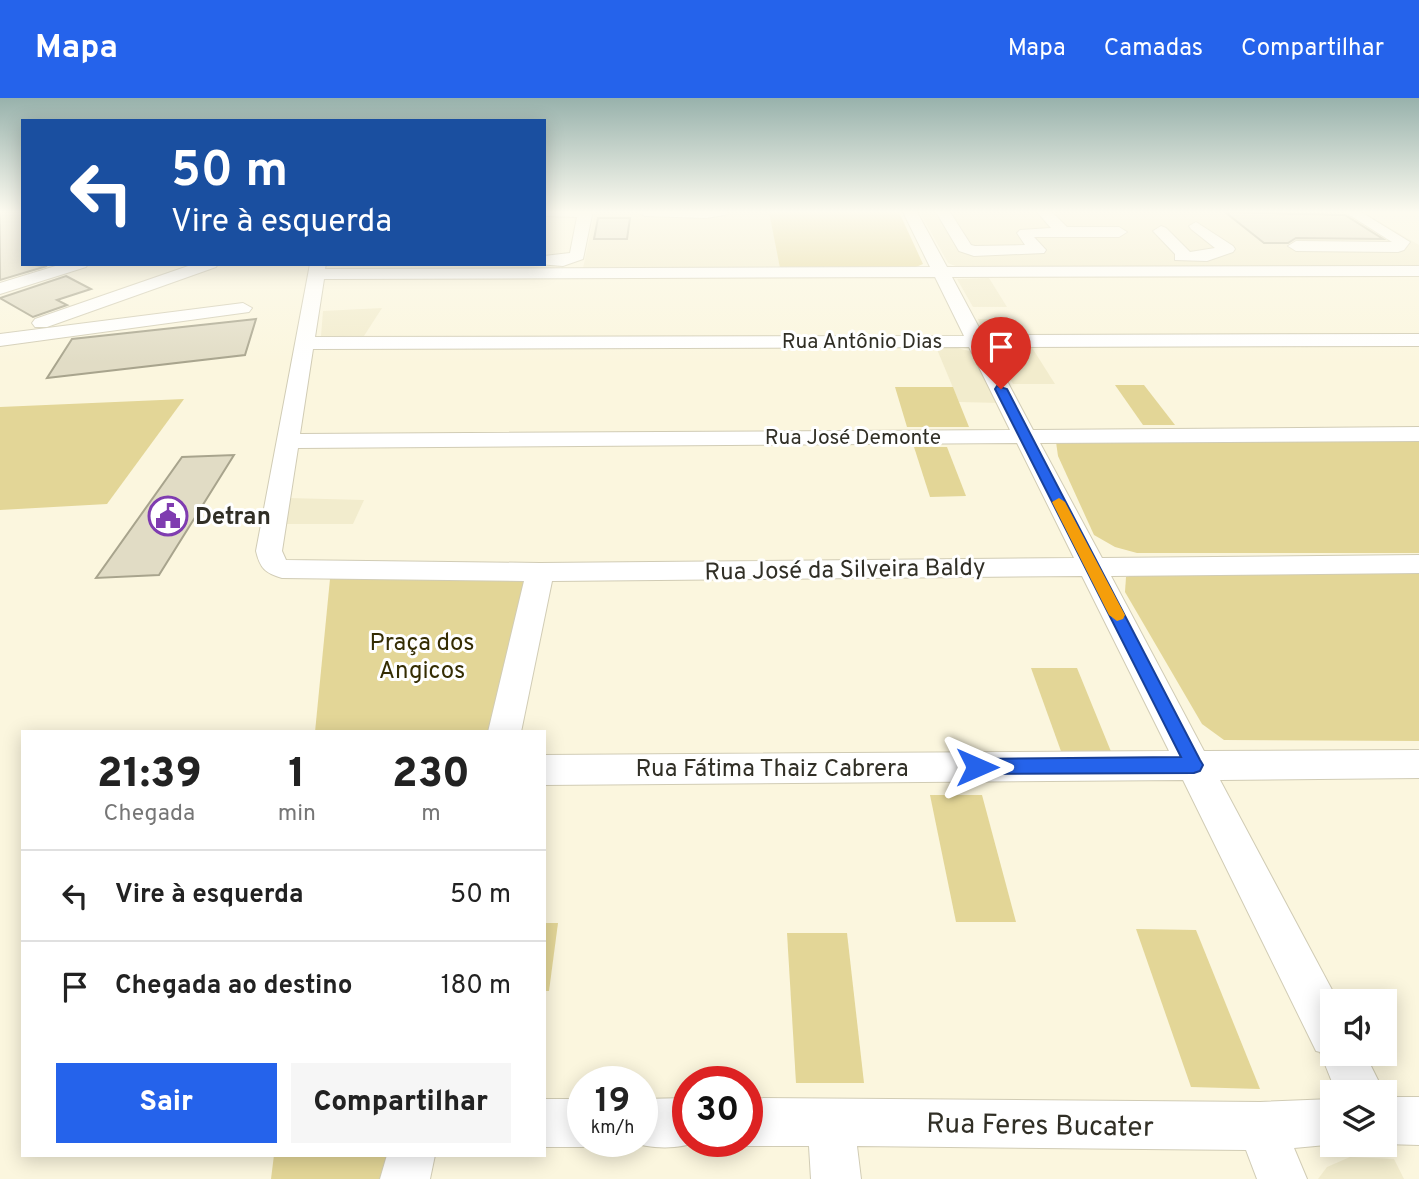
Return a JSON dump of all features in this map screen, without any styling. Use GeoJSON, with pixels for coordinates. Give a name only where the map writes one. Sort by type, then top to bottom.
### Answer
{"type":"FeatureCollection","features":[{"type":"Feature","properties":{"kind":"street"},"geometry":{"type":"LineString","coordinates":[[937,264],[1320,1012]]}},
{"type":"Feature","properties":{"kind":"street"},"geometry":{"type":"LineString","coordinates":[[288,441],[317,269],[937,264],[1419,271]]}},
{"type":"Feature","properties":{"kind":"street"},"geometry":{"type":"LineString","coordinates":[[0,289],[73,266]]}},
{"type":"Feature","properties":{"kind":"street"},"geometry":{"type":"LineString","coordinates":[[4,340],[64,313],[204,266]]}},
{"type":"Feature","properties":{"kind":"street"},"geometry":{"type":"LineString","coordinates":[[4,340],[243,308]]}},
{"type":"Feature","properties":{"kind":"street","name":"Rua Antônio Dias"},"geometry":{"type":"LineString","coordinates":[[305,343],[1419,340]]}},
{"type":"Feature","properties":{"kind":"street","name":"Rua José Demonte"},"geometry":{"type":"LineString","coordinates":[[288,441],[1419,434]]}},
{"type":"Feature","properties":{"kind":"street","name":"Rua José da Silveira Baldy"},"geometry":{"type":"LineString","coordinates":[[288,441],[269,551],[273,565],[282,569],[540,572],[1419,564]]}},
{"type":"Feature","properties":{"kind":"street"},"geometry":{"type":"LineString","coordinates":[[504,730],[540,572]]}},
{"type":"Feature","properties":{"kind":"street","name":"Rua Fátima Thaiz Cabrera"},"geometry":{"type":"LineString","coordinates":[[546,770],[1419,764]]}},
{"type":"Feature","properties":{"kind":"street"},"geometry":{"type":"LineString","coordinates":[[1397,1121],[1419,1121]]}},
{"type":"Feature","properties":{"kind":"street","name":"Rua Feres Bucater"},"geometry":{"type":"LineString","coordinates":[[763,1122],[1260,1126],[1320,1124]]}},
{"type":"Feature","properties":{"kind":"street"},"geometry":{"type":"LineString","coordinates":[[830,1122],[836,1179]]}},
{"type":"Feature","properties":{"kind":"street"},"geometry":{"type":"LineString","coordinates":[[546,1123],[567,1123]]}},
{"type":"Feature","properties":{"kind":"street"},"geometry":{"type":"LineString","coordinates":[[1260,1126],[1282,1179]]}},
{"type":"Feature","properties":{"kind":"street"},"geometry":{"type":"LineString","coordinates":[[405,1179],[410,1157]]}},
{"type":"Feature","properties":{"kind":"shaded area"},"geometry":{"type":"Polygon","coordinates":[[[584,262],[779,262],[780,266],[583,268],[584,262]]]}},
{"type":"Feature","properties":{"kind":"shaded area"},"geometry":{"type":"Polygon","coordinates":[[[1419,262],[1419,267],[960,268],[948,263],[1419,262]]]}},
{"type":"Feature","properties":{"kind":"shaded area"},"geometry":{"type":"Polygon","coordinates":[[[989,278],[1007,307],[973,307],[957,279],[989,278]]]}},
{"type":"Feature","properties":{"kind":"shaded area"},"geometry":{"type":"Polygon","coordinates":[[[382,308],[362,339],[321,336],[323,311],[382,308]]]}},
{"type":"Feature","properties":{"kind":"shaded area"},"geometry":{"type":"Polygon","coordinates":[[[978,319],[1014,319],[1024,337],[989,333],[983,330],[978,319]]]}},
{"type":"Feature","properties":{"kind":"shaded area"},"geometry":{"type":"Polygon","coordinates":[[[1031,346],[1055,384],[1013,384],[999,353],[1007,348],[1031,346]]]}},
{"type":"Feature","properties":{"kind":"shaded area"},"geometry":{"type":"Polygon","coordinates":[[[936,347],[954,347],[973,352],[1001,403],[959,402],[936,347]]]}},
{"type":"Feature","properties":{"kind":"shaded area"},"geometry":{"type":"Polygon","coordinates":[[[288,498],[364,500],[353,524],[283,524],[288,498]]]}},
{"type":"Feature","properties":{"kind":"shaded area"},"geometry":{"type":"Polygon","coordinates":[[[1350,1157],[1394,1159],[1404,1179],[1318,1179],[1327,1167],[1350,1157]]]}},
{"type":"Feature","properties":{"kind":"green space"},"geometry":{"type":"Polygon","coordinates":[[[779,262],[923,264],[916,267],[780,268],[779,262]]]}},
{"type":"Feature","properties":{"kind":"green space"},"geometry":{"type":"Polygon","coordinates":[[[1115,385],[1144,385],[1175,425],[1143,425],[1115,385]]]}},
{"type":"Feature","properties":{"kind":"green space"},"geometry":{"type":"Polygon","coordinates":[[[895,387],[953,387],[969,427],[907,427],[895,387]]]}},
{"type":"Feature","properties":{"kind":"green space"},"geometry":{"type":"Polygon","coordinates":[[[184,399],[107,504],[0,510],[0,407],[184,399]]]}},
{"type":"Feature","properties":{"kind":"green space"},"geometry":{"type":"Polygon","coordinates":[[[1419,438],[1419,553],[1137,553],[1115,547],[1094,535],[1058,456],[1056,442],[1419,438]]]}},
{"type":"Feature","properties":{"kind":"green space"},"geometry":{"type":"Polygon","coordinates":[[[914,447],[947,447],[966,496],[930,497],[914,447]]]}},
{"type":"Feature","properties":{"kind":"green space"},"geometry":{"type":"Polygon","coordinates":[[[1150,571],[1419,572],[1419,741],[1224,740],[1202,724],[1125,592],[1126,577],[1150,571]]]}},
{"type":"Feature","properties":{"kind":"green space","name":"Praça dos Angicos"},"geometry":{"type":"Polygon","coordinates":[[[330,579],[527,580],[493,730],[315,730],[330,579]]]}},
{"type":"Feature","properties":{"kind":"green space"},"geometry":{"type":"Polygon","coordinates":[[[1031,668],[1077,668],[1112,754],[1062,754],[1031,668]]]}},
{"type":"Feature","properties":{"kind":"green space"},"geometry":{"type":"Polygon","coordinates":[[[930,795],[982,795],[1016,922],[956,922],[930,795]]]}},
{"type":"Feature","properties":{"kind":"green space"},"geometry":{"type":"Polygon","coordinates":[[[546,923],[558,923],[549,991],[546,991],[546,923]]]}},
{"type":"Feature","properties":{"kind":"green space"},"geometry":{"type":"Polygon","coordinates":[[[1136,929],[1196,930],[1260,1089],[1191,1087],[1136,929]]]}},
{"type":"Feature","properties":{"kind":"green space"},"geometry":{"type":"Polygon","coordinates":[[[787,933],[847,933],[864,1083],[796,1083],[787,933]]]}},
{"type":"Feature","properties":{"kind":"green space"},"geometry":{"type":"Polygon","coordinates":[[[274,1157],[394,1157],[389,1179],[271,1179],[274,1157]]]}},
{"type":"Feature","properties":{"kind":"building"},"geometry":{"type":"Polygon","coordinates":[[[0,262],[47,266],[0,280],[0,262]]]}},
{"type":"Feature","properties":{"kind":"building"},"geometry":{"type":"Polygon","coordinates":[[[66,276],[91,289],[57,300],[67,305],[33,317],[0,298],[66,276]]]}},
{"type":"Feature","properties":{"kind":"building"},"geometry":{"type":"Polygon","coordinates":[[[256,319],[245,355],[47,378],[72,339],[256,319]]]}},
{"type":"Feature","properties":{"kind":"building","name":"Detran"},"geometry":{"type":"Polygon","coordinates":[[[234,455],[159,575],[96,578],[182,457],[234,455]]]}},
{"type":"Feature","properties":{"kind":"slow traffic"},"geometry":{"type":"LineString","coordinates":[[1059,502],[1117,615]]}},
{"type":"Feature","properties":{"kind":"place","name":"Detran"},"geometry":{"type":"Point","coordinates":[168,516]}},
{"type":"Feature","properties":{"kind":"route"},"geometry":{"type":"LineString","coordinates":[[977,767],[1194,765],[1001,389]]}}]}
